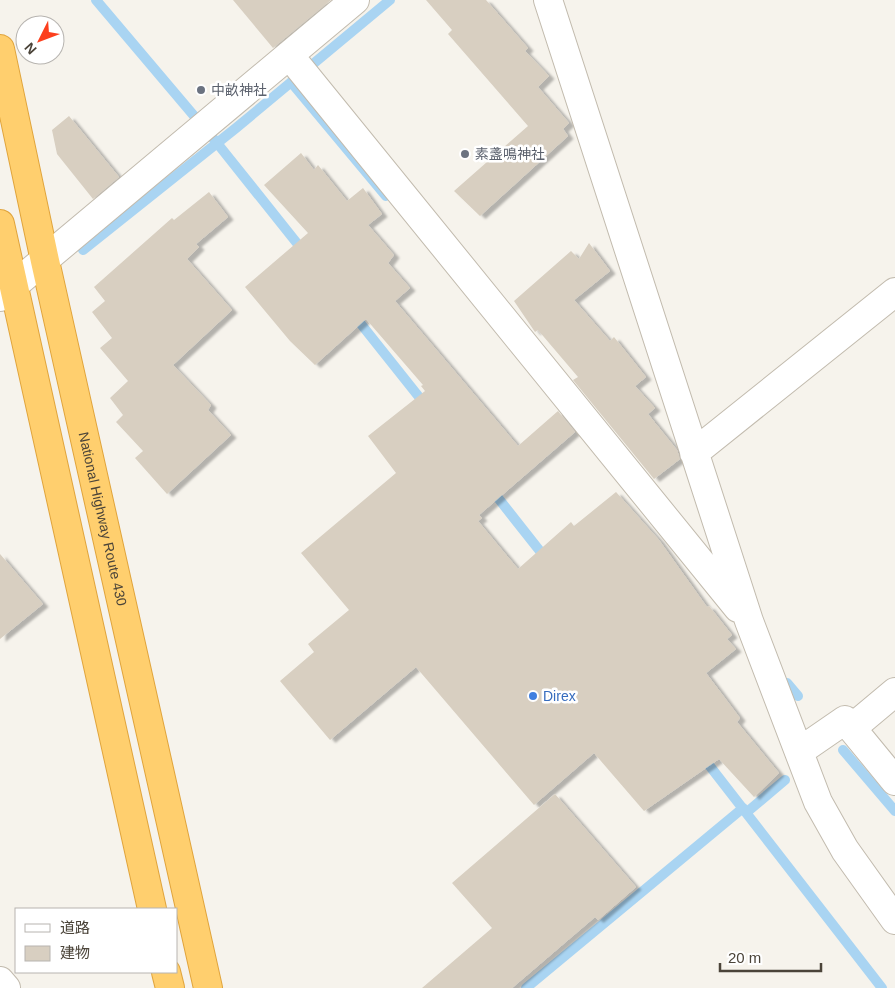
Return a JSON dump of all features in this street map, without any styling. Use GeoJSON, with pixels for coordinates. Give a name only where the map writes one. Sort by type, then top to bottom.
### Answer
{"type":"FeatureCollection","features":[{"type":"Feature","properties":{"kind":"highway","name":"National Highway Route 430"},"geometry":{"type":"LineString","coordinates":[[0,49],[45,261],[208,988]]}},
{"type":"Feature","properties":{"kind":"highway"},"geometry":{"type":"LineString","coordinates":[[0,224],[7,291],[152,908]]}},
{"type":"Feature","properties":{"kind":"highway"},"geometry":{"type":"LineString","coordinates":[[166,973],[170,988]]}},
{"type":"Feature","properties":{"kind":"street"},"geometry":{"type":"LineString","coordinates":[[7,291],[204,127],[299,67],[355,0]]}},
{"type":"Feature","properties":{"kind":"street"},"geometry":{"type":"LineString","coordinates":[[548,0],[749,621],[818,802],[845,850],[895,920]]}},
{"type":"Feature","properties":{"kind":"street"},"geometry":{"type":"LineString","coordinates":[[299,67],[749,621]]}},
{"type":"Feature","properties":{"kind":"street"},"geometry":{"type":"LineString","coordinates":[[694,453],[895,292]]}},
{"type":"Feature","properties":{"kind":"street"},"geometry":{"type":"LineString","coordinates":[[852,728],[895,692]]}},
{"type":"Feature","properties":{"kind":"street"},"geometry":{"type":"LineString","coordinates":[[800,751],[845,720],[895,781]]}},
{"type":"Feature","properties":{"kind":"street"},"geometry":{"type":"LineString","coordinates":[[0,981],[6,988]]}},
{"type":"Feature","properties":{"kind":"building"},"geometry":{"type":"Polygon","coordinates":[[[233,0],[331,0],[273,48],[233,0]]]}},
{"type":"Feature","properties":{"kind":"building"},"geometry":{"type":"Polygon","coordinates":[[[426,0],[486,0],[528,48],[525,51],[549,76],[538,87],[569,123],[563,129],[568,136],[480,216],[454,191],[528,126],[448,34],[452,30],[426,0]]]}},
{"type":"Feature","properties":{"kind":"building"},"geometry":{"type":"Polygon","coordinates":[[[69,116],[119,177],[93,199],[57,154],[52,130],[69,116]]]}},
{"type":"Feature","properties":{"kind":"building"},"geometry":{"type":"Polygon","coordinates":[[[301,153],[314,170],[318,165],[347,201],[363,188],[382,214],[368,225],[394,255],[388,263],[410,288],[395,301],[518,446],[558,411],[575,432],[479,515],[482,518],[478,521],[518,569],[571,522],[574,526],[616,492],[659,540],[707,607],[709,606],[732,635],[727,639],[736,649],[706,673],[740,718],[737,722],[779,773],[754,797],[719,759],[644,811],[594,753],[534,805],[416,667],[330,740],[280,681],[314,652],[308,644],[349,610],[301,553],[396,473],[368,436],[425,391],[421,386],[423,385],[366,319],[315,365],[290,341],[245,287],[308,233],[264,185],[301,153]]]}},
{"type":"Feature","properties":{"kind":"building"},"geometry":{"type":"Polygon","coordinates":[[[209,192],[228,217],[196,244],[199,247],[187,259],[232,310],[173,365],[211,405],[208,410],[231,435],[167,494],[135,458],[143,451],[116,422],[123,415],[110,398],[128,381],[100,348],[112,338],[92,312],[105,301],[94,287],[172,218],[174,220],[209,192]]]}},
{"type":"Feature","properties":{"kind":"building"},"geometry":{"type":"Polygon","coordinates":[[[589,243],[610,271],[574,300],[610,341],[614,337],[646,377],[635,386],[655,408],[648,414],[677,450],[680,459],[654,479],[573,380],[578,377],[538,330],[535,332],[514,301],[571,251],[579,259],[589,243]]]}},
{"type":"Feature","properties":{"kind":"building"},"geometry":{"type":"Polygon","coordinates":[[[0,554],[43,604],[0,639],[0,554]]]}},
{"type":"Feature","properties":{"kind":"building"},"geometry":{"type":"Polygon","coordinates":[[[555,794],[636,887],[598,920],[595,917],[512,988],[422,988],[492,928],[452,883],[555,794]]]}},
{"type":"Feature","properties":{"kind":"waterway"},"geometry":{"type":"LineString","coordinates":[[96,0],[217,143],[304,252]]}},
{"type":"Feature","properties":{"kind":"waterway"},"geometry":{"type":"LineString","coordinates":[[83,250],[236,128],[390,0]]}},
{"type":"Feature","properties":{"kind":"waterway"},"geometry":{"type":"LineString","coordinates":[[291,82],[386,196]]}},
{"type":"Feature","properties":{"kind":"waterway"},"geometry":{"type":"LineString","coordinates":[[353,314],[427,407]]}},
{"type":"Feature","properties":{"kind":"waterway"},"geometry":{"type":"LineString","coordinates":[[491,489],[547,560]]}},
{"type":"Feature","properties":{"kind":"waterway"},"geometry":{"type":"LineString","coordinates":[[787,683],[798,696]]}},
{"type":"Feature","properties":{"kind":"waterway"},"geometry":{"type":"LineString","coordinates":[[843,750],[895,811]]}},
{"type":"Feature","properties":{"kind":"waterway"},"geometry":{"type":"LineString","coordinates":[[702,756],[882,988]]}},
{"type":"Feature","properties":{"kind":"waterway"},"geometry":{"type":"LineString","coordinates":[[747,812],[785,780]]}},
{"type":"Feature","properties":{"kind":"waterway"},"geometry":{"type":"LineString","coordinates":[[526,988],[743,808]]}},
{"type":"Feature","properties":{"kind":"place","name":"中畝神社"},"geometry":{"type":"Point","coordinates":[201,90]}},
{"type":"Feature","properties":{"kind":"place","name":"素盞鳴神社"},"geometry":{"type":"Point","coordinates":[465,154]}},
{"type":"Feature","properties":{"kind":"place","name":"Direx"},"geometry":{"type":"Point","coordinates":[533,696]}}]}
